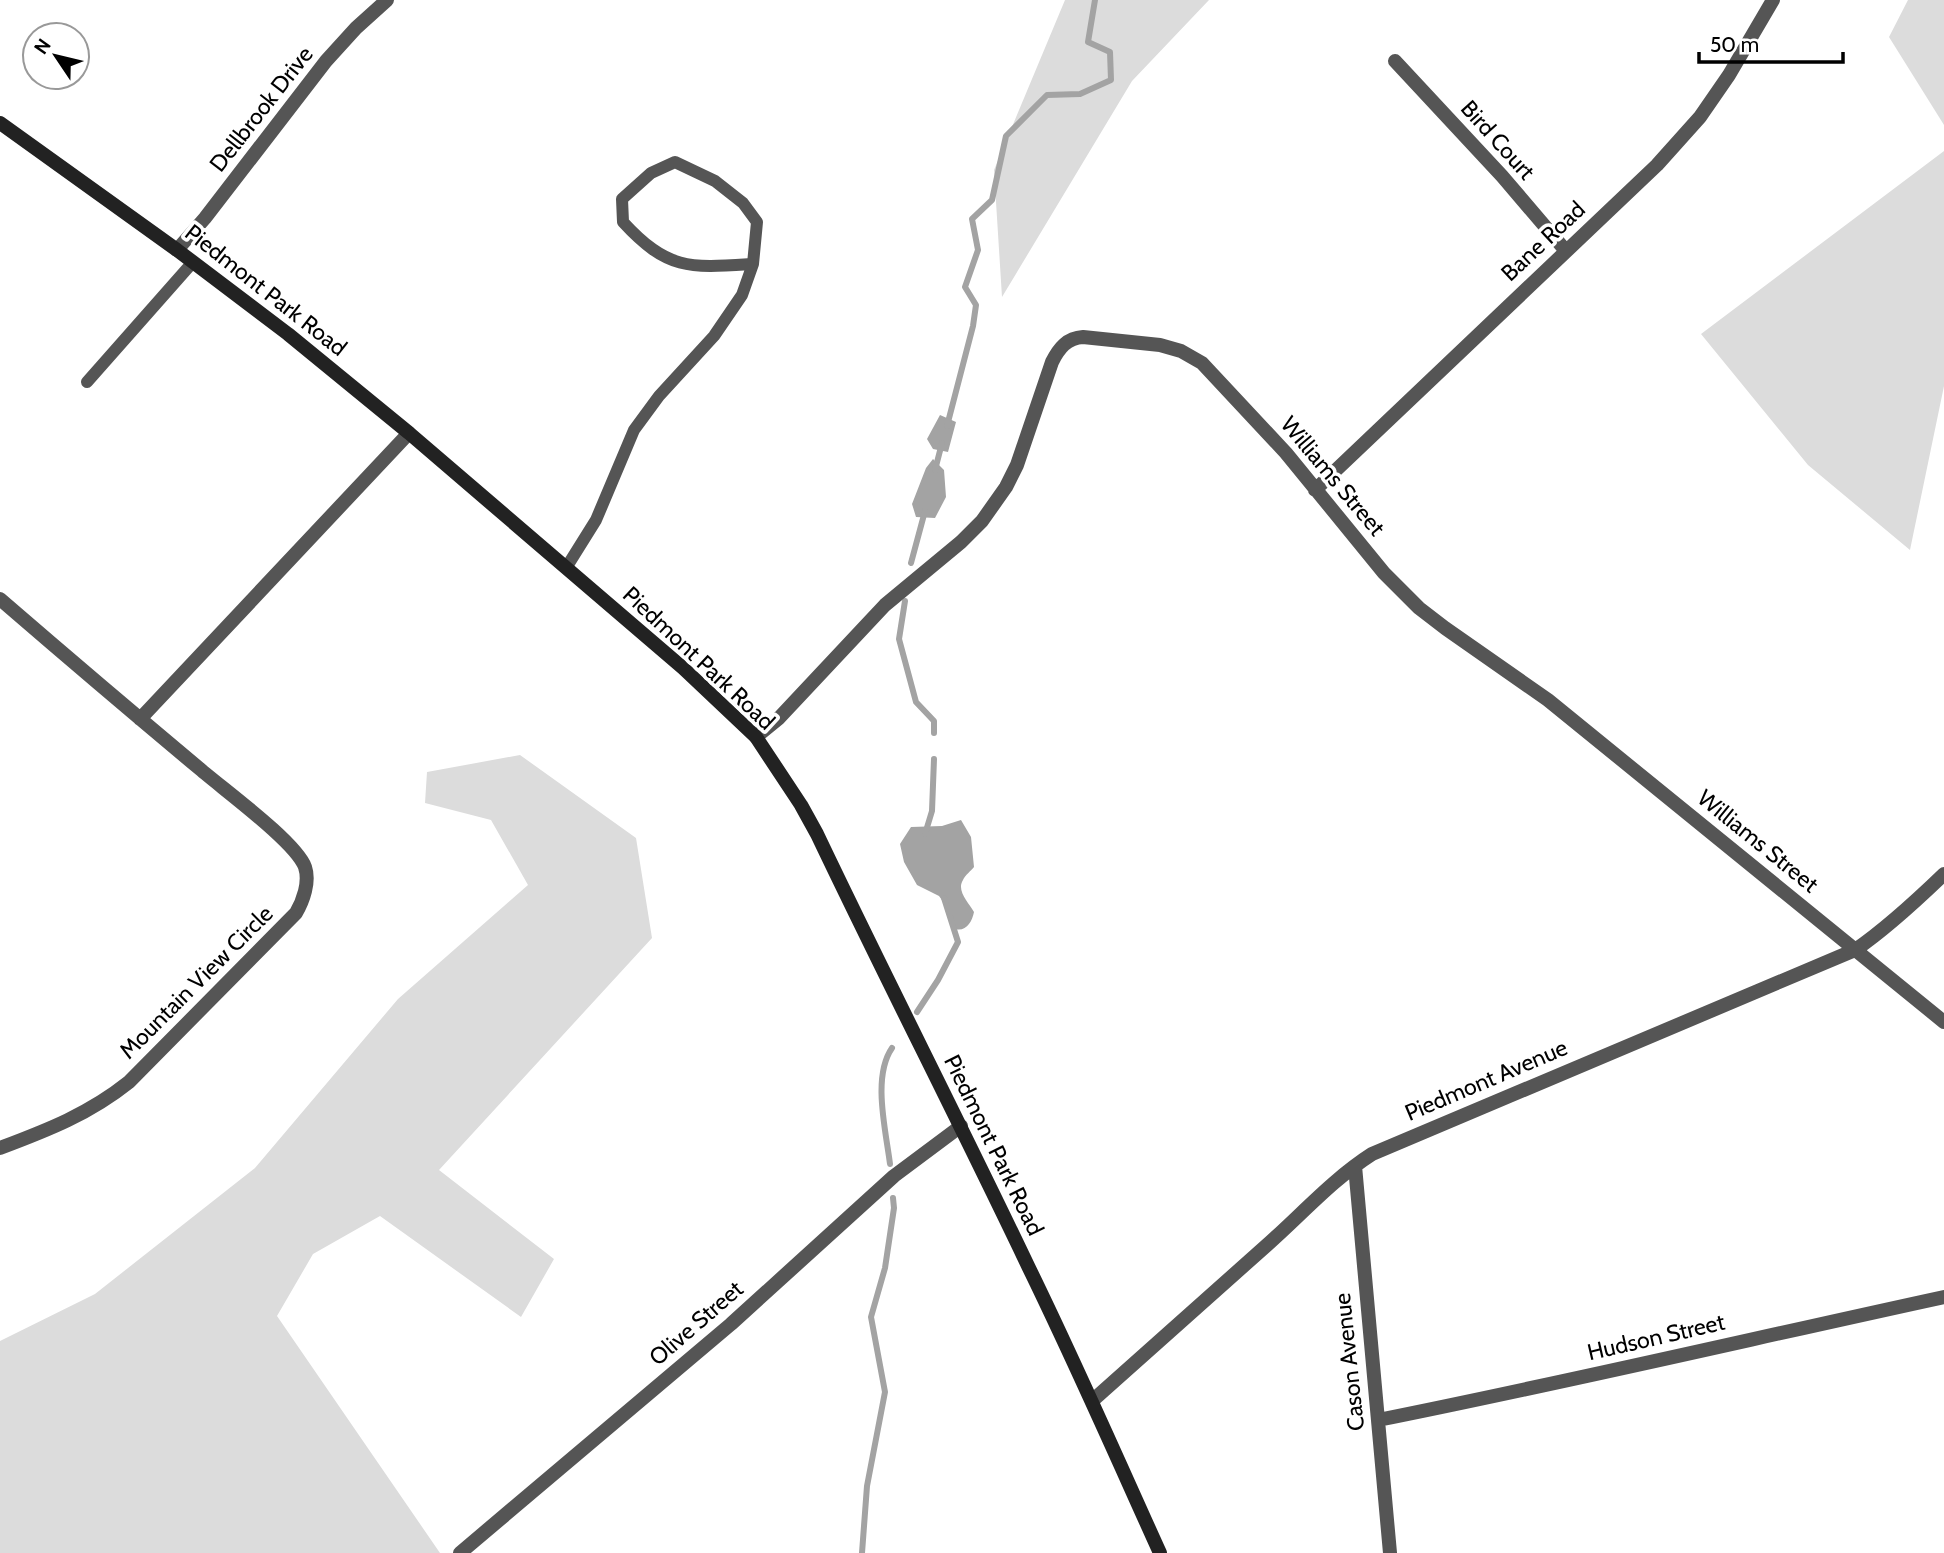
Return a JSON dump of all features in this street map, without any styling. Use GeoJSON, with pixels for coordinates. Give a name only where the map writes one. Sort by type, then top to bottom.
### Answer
{"type":"FeatureCollection","features":[{"type":"Feature","properties":{"kind":"street","name":"Dellbrook Drive"},"geometry":{"type":"LineString","coordinates":[[177,250],[327,61],[356,28],[387,0]]}},
{"type":"Feature","properties":{"kind":"street","name":"Bane Road"},"geometry":{"type":"LineString","coordinates":[[1315,490],[1333,476],[1657,165],[1700,117],[1730,75],[1773,0]]}},
{"type":"Feature","properties":{"kind":"street","name":"Bird Court"},"geometry":{"type":"LineString","coordinates":[[1395,61],[1502,176],[1566,251]]}},
{"type":"Feature","properties":{"kind":"street","name":"Piedmont Park Road"},"geometry":{"type":"LineString","coordinates":[[1,127],[177,250],[288,334],[409,433],[683,668],[756,737],[817,834],[961,1126],[1092,1401],[1160,1553]]}},
{"type":"Feature","properties":{"kind":"street","name":"Williams Street"},"geometry":{"type":"LineString","coordinates":[[756,737],[779,718],[886,605],[982,521],[1017,466],[1057,352],[1068,341],[1075,337],[1160,345],[1181,351],[1202,363],[1278,444],[1384,573],[1419,608],[1548,700],[1944,1021]]}},
{"type":"Feature","properties":{"kind":"street"},"geometry":{"type":"LineString","coordinates":[[140,719],[409,433]]}},
{"type":"Feature","properties":{"kind":"street","name":"Mountain View Circle"},"geometry":{"type":"LineString","coordinates":[[0,599],[278,834],[300,858],[307,875],[307,885],[296,913],[130,1082],[90,1110],[0,1148]]}},
{"type":"Feature","properties":{"kind":"street","name":"Piedmont Avenue"},"geometry":{"type":"LineString","coordinates":[[1092,1401],[1355,1166],[1372,1154],[1855,950],[1944,874]]}},
{"type":"Feature","properties":{"kind":"street","name":"Olive Street"},"geometry":{"type":"LineString","coordinates":[[460,1553],[731,1324],[894,1176],[961,1126]]}},
{"type":"Feature","properties":{"kind":"street","name":"Cason Avenue"},"geometry":{"type":"LineString","coordinates":[[1355,1166],[1390,1553]]}},
{"type":"Feature","properties":{"kind":"street","name":"Hudson Street"},"geometry":{"type":"LineString","coordinates":[[1378,1420],[1944,1297]]}},
{"type":"Feature","properties":{"kind":"lane"},"geometry":{"type":"LineString","coordinates":[[566,568],[596,520],[634,430],[659,396],[714,336],[742,295],[753,264],[757,222],[744,203],[715,181],[675,162],[651,173],[622,199],[623,222],[640,241],[673,262],[702,267],[753,264]]}},
{"type":"Feature","properties":{"kind":"lane"},"geometry":{"type":"LineString","coordinates":[[87,382],[193,262]]}},
{"type":"Feature","properties":{"kind":"shaded area"},"geometry":{"type":"Polygon","coordinates":[[[1065,0],[1209,0],[1132,81],[1002,297],[994,170],[1065,0]]]}},
{"type":"Feature","properties":{"kind":"shaded area"},"geometry":{"type":"Polygon","coordinates":[[[1908,0],[1944,0],[1944,125],[1889,37],[1908,0]]]}},
{"type":"Feature","properties":{"kind":"shaded area"},"geometry":{"type":"Polygon","coordinates":[[[1944,151],[1944,386],[1910,550],[1808,465],[1701,334],[1944,151]]]}},
{"type":"Feature","properties":{"kind":"shaded area"},"geometry":{"type":"Polygon","coordinates":[[[940,415],[956,422],[948,452],[933,449],[927,439],[940,415]]]}},
{"type":"Feature","properties":{"kind":"shaded area"},"geometry":{"type":"Polygon","coordinates":[[[933,459],[944,470],[946,497],[935,518],[916,517],[912,504],[926,468],[933,459]]]}},
{"type":"Feature","properties":{"kind":"shaded area"},"geometry":{"type":"Polygon","coordinates":[[[520,755],[636,838],[652,938],[439,1170],[554,1259],[521,1317],[380,1216],[313,1254],[277,1316],[440,1553],[0,1553],[0,1341],[95,1294],[255,1168],[398,999],[528,885],[491,820],[425,803],[427,772],[520,755]]]}},
{"type":"Feature","properties":{"kind":"shaded area"},"geometry":{"type":"Polygon","coordinates":[[[961,820],[971,837],[974,867],[964,878],[961,888],[974,912],[968,925],[959,930],[955,929],[947,907],[939,896],[917,885],[904,862],[900,844],[911,827],[942,826],[961,820]]]}},
{"type":"Feature","properties":{"kind":"waterway"},"geometry":{"type":"LineString","coordinates":[[947,426],[976,305],[965,287],[978,250],[972,219],[992,200],[1006,136],[1047,95],[1080,94],[1111,80],[1110,52],[1088,42],[1095,0]]}},
{"type":"Feature","properties":{"kind":"waterway"},"geometry":{"type":"LineString","coordinates":[[935,470],[942,443]]}},
{"type":"Feature","properties":{"kind":"waterway"},"geometry":{"type":"LineString","coordinates":[[911,563],[925,511]]}},
{"type":"Feature","properties":{"kind":"waterway"},"geometry":{"type":"LineString","coordinates":[[905,601],[899,639],[916,702],[934,721],[934,733]]}},
{"type":"Feature","properties":{"kind":"waterway"},"geometry":{"type":"LineString","coordinates":[[925,834],[932,811],[934,759]]}},
{"type":"Feature","properties":{"kind":"waterway"},"geometry":{"type":"LineString","coordinates":[[917,1012],[958,942],[944,898]]}},
{"type":"Feature","properties":{"kind":"waterway"},"geometry":{"type":"LineString","coordinates":[[890,1164],[882,1089],[886,1060],[892,1048]]}},
{"type":"Feature","properties":{"kind":"waterway"},"geometry":{"type":"LineString","coordinates":[[862,1553],[867,1486],[885,1392],[871,1317],[885,1268],[894,1208],[893,1198]]}}]}
